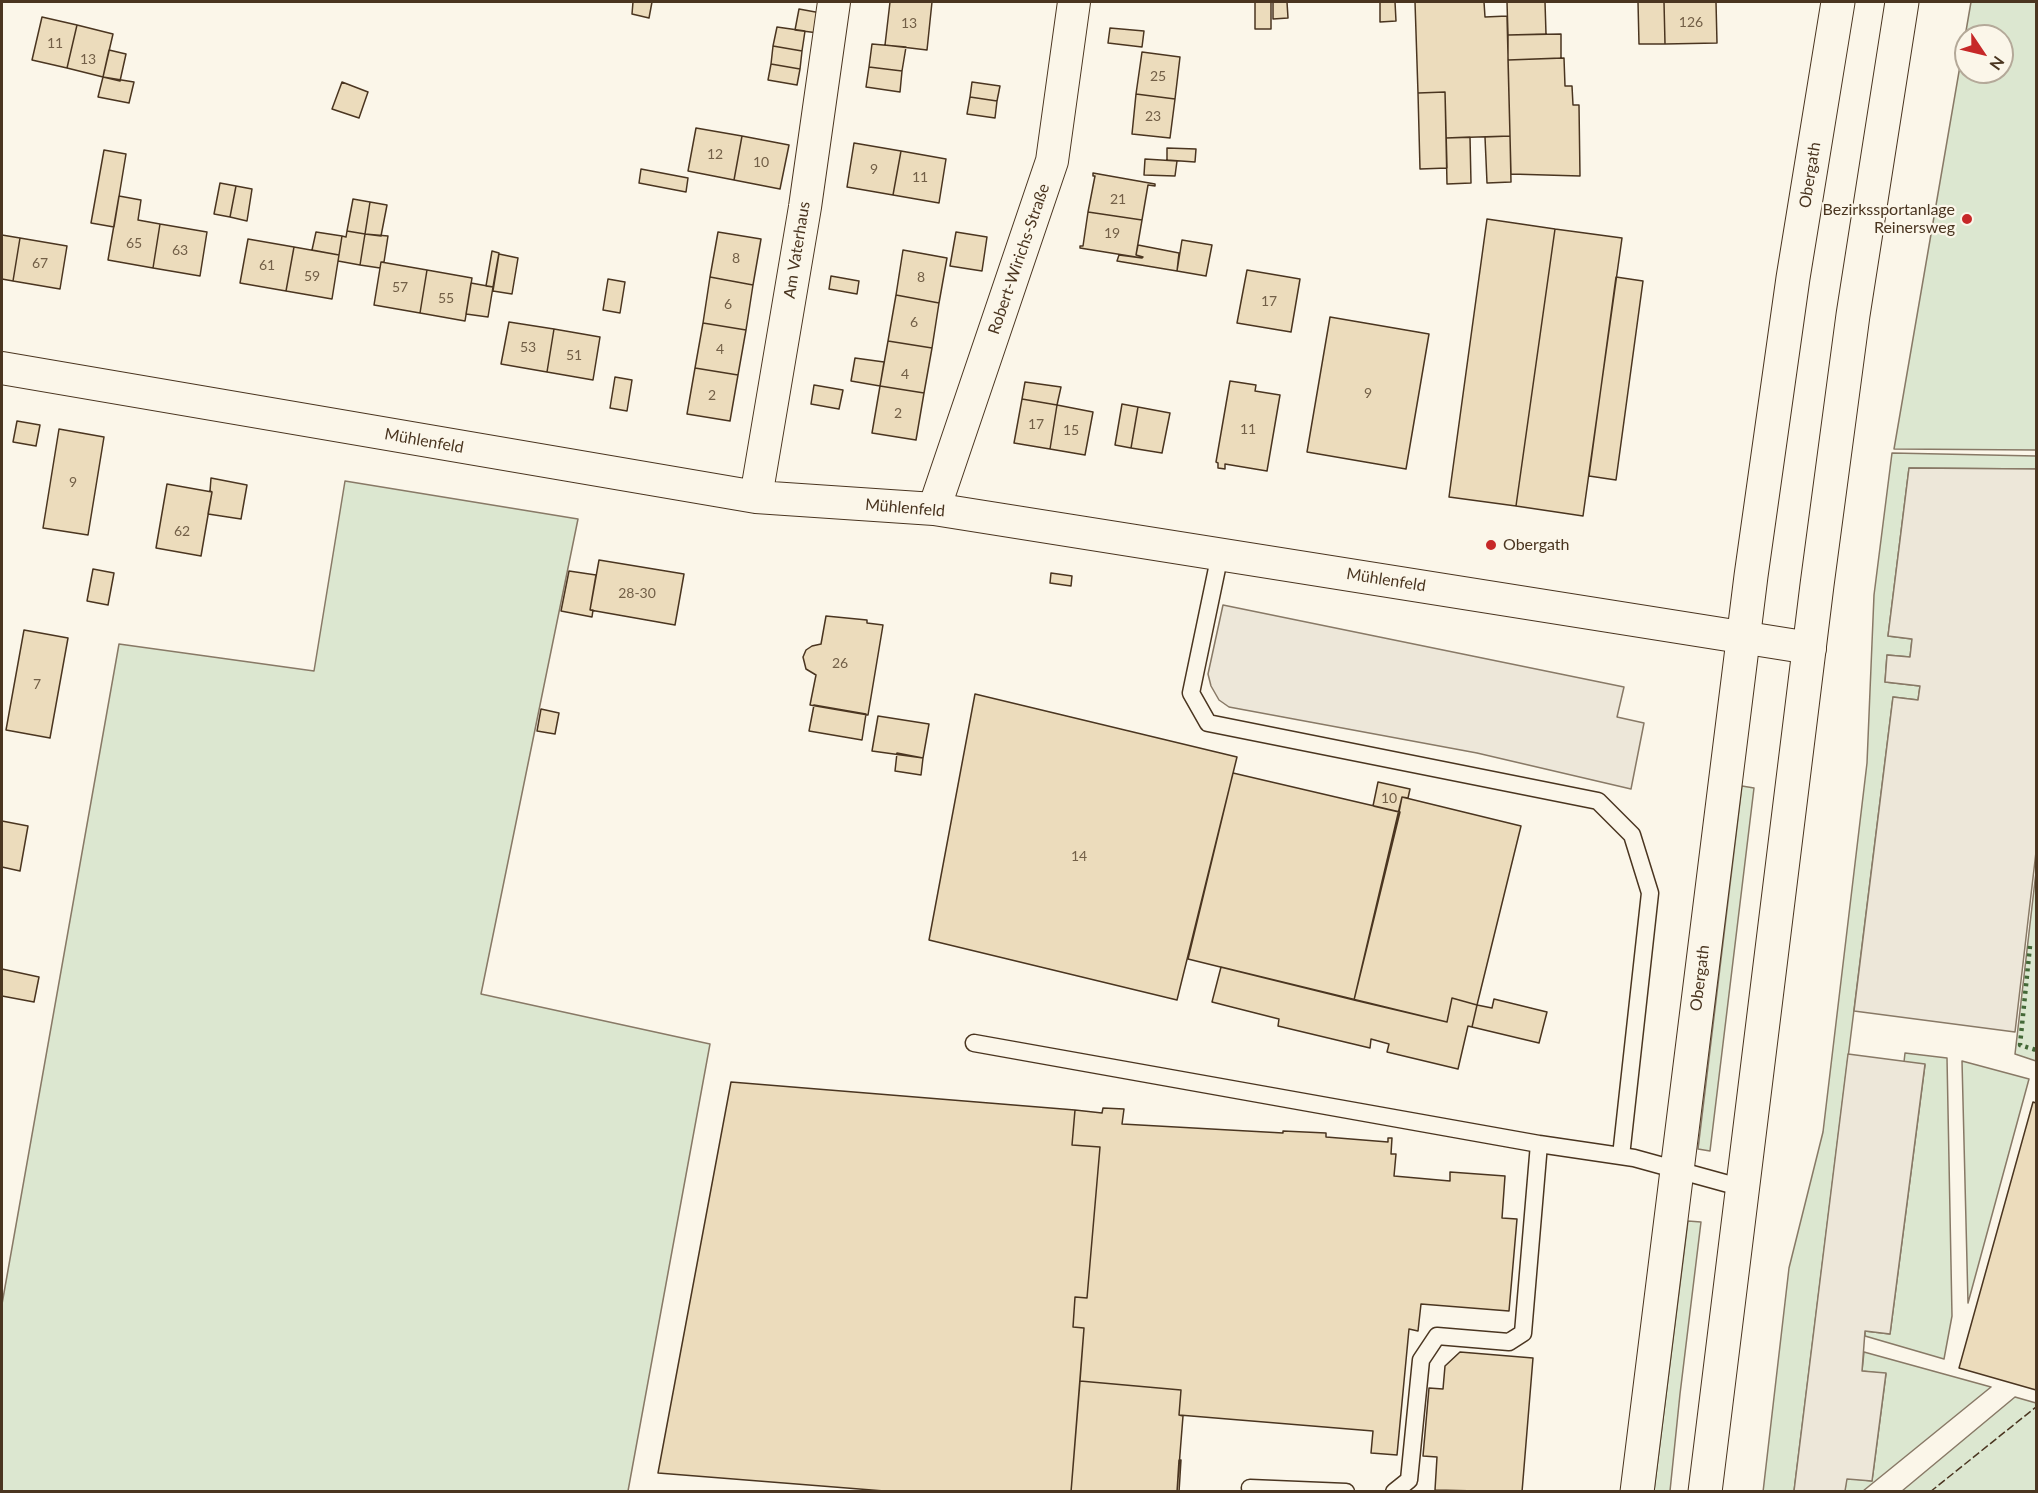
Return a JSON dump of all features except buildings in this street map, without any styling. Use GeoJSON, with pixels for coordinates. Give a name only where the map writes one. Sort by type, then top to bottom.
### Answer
{"type":"FeatureCollection","features":[{"type":"Feature","properties":{"kind":"main road","name":"Obergath"},"geometry":{"type":"LineString","coordinates":[[1637,1491],[1743,638],[1793,278],[1838,2]]}},
{"type":"Feature","properties":{"kind":"main road"},"geometry":{"type":"LineString","coordinates":[[1705,1491],[1853,315],[1902,2]]}},
{"type":"Feature","properties":{"kind":"street","name":"Am Vaterhaus"},"geometry":{"type":"LineString","coordinates":[[756,497],[805,207],[834,2]]}},
{"type":"Feature","properties":{"kind":"street","name":"Robert-Wirichs-Straße"},"geometry":{"type":"LineString","coordinates":[[934,509],[1052,161],[1074,2]]}},
{"type":"Feature","properties":{"kind":"street","name":"Mühlenfeld"},"geometry":{"type":"LineString","coordinates":[[2,368],[756,497],[934,509],[1810,648]]}},
{"type":"Feature","properties":{"kind":"lane"},"geometry":{"type":"LineString","coordinates":[[1220,554],[1191,693],[1208,723],[1598,801],[1632,835],[1650,893],[1621,1156]]}},
{"type":"Feature","properties":{"kind":"lane"},"geometry":{"type":"LineString","coordinates":[[974,1043],[1539,1144],[1621,1156],[1743,1188]]}},
{"type":"Feature","properties":{"kind":"lane"},"geometry":{"type":"LineString","coordinates":[[1394,1491],[1409,1480],[1421,1360],[1437,1336],[1509,1342],[1523,1332],[1539,1144]]}},
{"type":"Feature","properties":{"kind":"lane"},"geometry":{"type":"LineString","coordinates":[[1250,1488],[1346,1491]]}},
{"type":"Feature","properties":{"kind":"green space","name":"Bezirkssportanlage Reinersweg"},"geometry":{"type":"Polygon","coordinates":[[[1971,2],[2036,2],[2036,450],[1894,449],[1957,84],[2014,84],[2014,24],[1967,24],[1971,2]]]}},
{"type":"Feature","properties":{"kind":"green space"},"geometry":{"type":"Polygon","coordinates":[[[1892,453],[2036,456],[2036,469],[1909,468],[1888,636],[1912,639],[1910,657],[1887,655],[1885,682],[1920,686],[1918,700],[1893,697],[1794,1491],[1763,1492],[1789,1268],[1823,1132],[1867,763],[1874,595],[1892,453]]]}},
{"type":"Feature","properties":{"kind":"green space"},"geometry":{"type":"Polygon","coordinates":[[[345,481],[578,519],[481,994],[710,1044],[628,1491],[2,1491],[2,1304],[119,644],[314,671],[345,481]]]}},
{"type":"Feature","properties":{"kind":"green space"},"geometry":{"type":"Polygon","coordinates":[[[1742,786],[1754,788],[1710,1151],[1698,1149],[1742,786]]]}},
{"type":"Feature","properties":{"kind":"green space"},"geometry":{"type":"Polygon","coordinates":[[[2036,872],[2036,1061],[2015,1054],[2036,872]]]}},
{"type":"Feature","properties":{"kind":"green space"},"geometry":{"type":"Polygon","coordinates":[[[1905,1053],[1947,1058],[1952,1316],[1944,1359],[1865,1336],[1865,1331],[1890,1334],[1925,1065],[1904,1062],[1905,1053]]]}},
{"type":"Feature","properties":{"kind":"green space"},"geometry":{"type":"Polygon","coordinates":[[[1962,1061],[2029,1079],[1968,1303],[1962,1061]]]}},
{"type":"Feature","properties":{"kind":"green space"},"geometry":{"type":"Polygon","coordinates":[[[1688,1221],[1701,1222],[1670,1491],[1654,1491],[1688,1221]]]}},
{"type":"Feature","properties":{"kind":"green space"},"geometry":{"type":"Polygon","coordinates":[[[1864,1352],[1991,1387],[1863,1491],[1845,1492],[1846,1478],[1872,1481],[1886,1374],[1862,1371],[1864,1352]]]}},
{"type":"Feature","properties":{"kind":"green space"},"geometry":{"type":"Polygon","coordinates":[[[2015,1397],[2036,1403],[2036,1491],[1902,1491],[2015,1397]]]}},
{"type":"Feature","properties":{"kind":"shaded area"},"geometry":{"type":"Polygon","coordinates":[[[1909,468],[2036,469],[2036,852],[2015,1032],[1854,1011],[1893,697],[1918,700],[1920,686],[1885,682],[1887,655],[1910,657],[1912,639],[1888,636],[1909,468]]]}},
{"type":"Feature","properties":{"kind":"shaded area"},"geometry":{"type":"Polygon","coordinates":[[[1223,605],[1624,687],[1617,717],[1644,723],[1631,789],[1477,753],[1229,707],[1219,700],[1211,686],[1208,674],[1223,605]]]}},
{"type":"Feature","properties":{"kind":"shaded area"},"geometry":{"type":"Polygon","coordinates":[[[1848,1054],[1925,1064],[1890,1334],[1865,1331],[1862,1371],[1886,1373],[1872,1481],[1847,1479],[1845,1491],[1794,1491],[1848,1054]]]}},
{"type":"Feature","properties":{"kind":"hedge"},"geometry":{"type":"LineString","coordinates":[[2030,946],[2020,1045],[2036,1050]]}},
{"type":"Feature","properties":{"kind":"fence"},"geometry":{"type":"LineString","coordinates":[[1930,1492],[2036,1407]]}},
{"type":"Feature","properties":{"kind":"place","name":"Bezirkssportanlage Reinersweg"},"geometry":{"type":"Point","coordinates":[1967,219]}},
{"type":"Feature","properties":{"kind":"place","name":"Obergath"},"geometry":{"type":"Point","coordinates":[1491,545]}}]}
